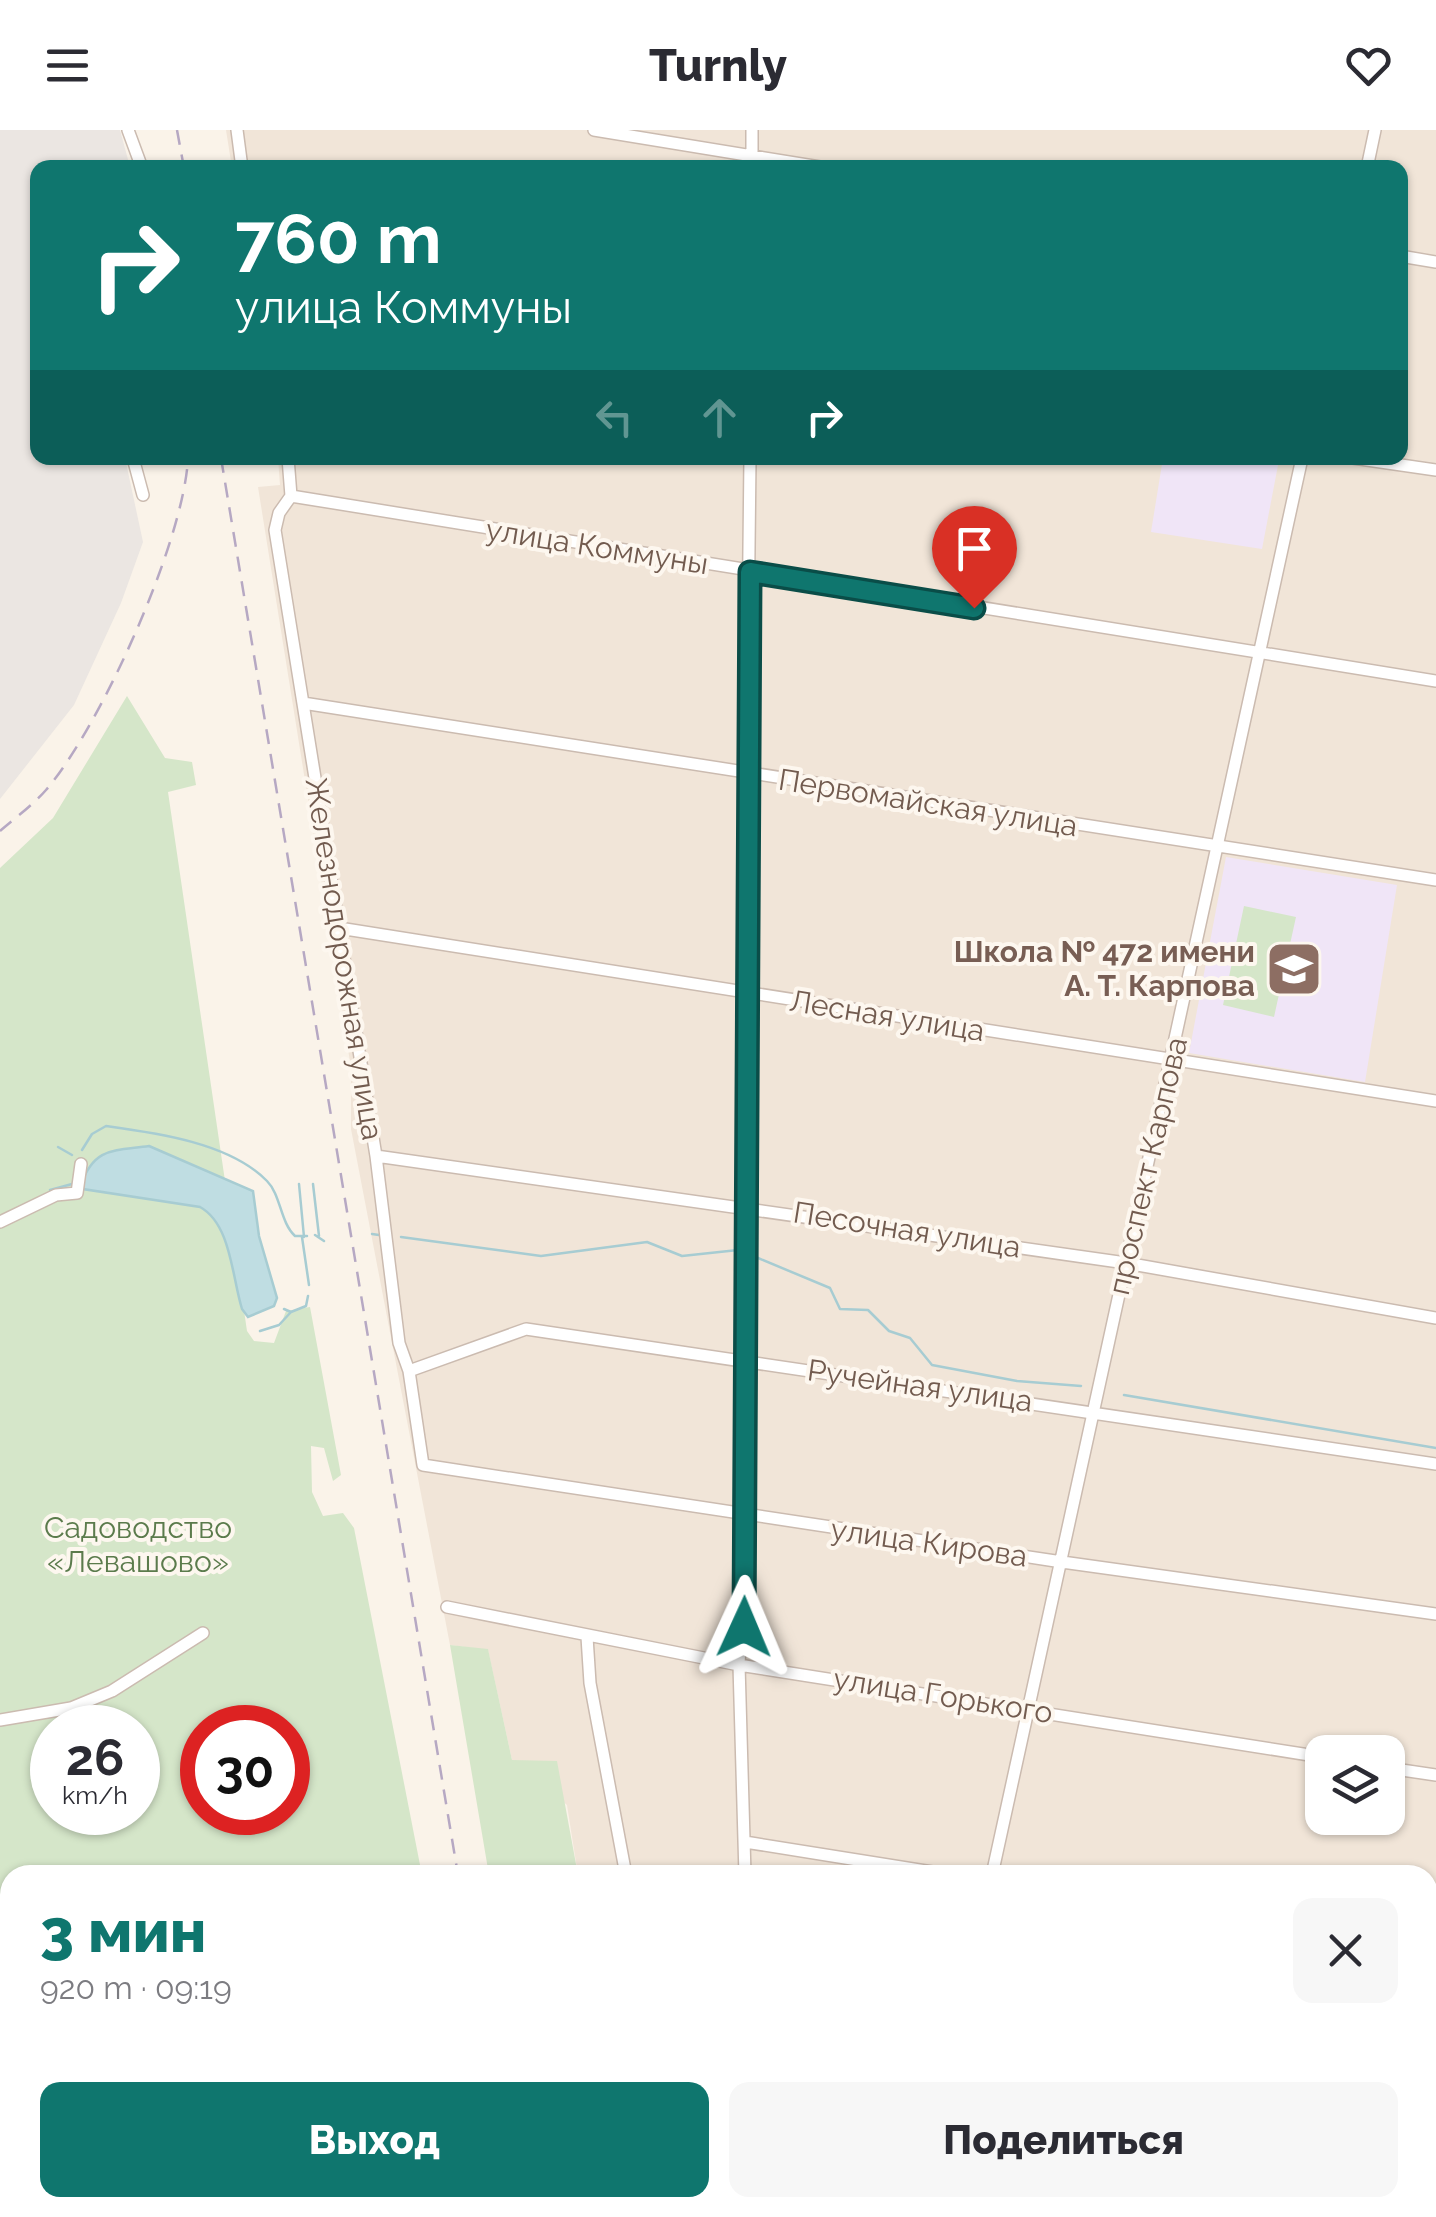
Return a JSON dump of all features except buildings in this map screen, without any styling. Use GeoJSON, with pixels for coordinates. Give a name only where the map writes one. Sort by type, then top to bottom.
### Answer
{"type":"FeatureCollection","features":[{"type":"Feature","properties":{"kind":"street"},"geometry":{"type":"LineString","coordinates":[[128,130],[139,160]]}},
{"type":"Feature","properties":{"kind":"street"},"geometry":{"type":"LineString","coordinates":[[237,130],[241,160]]}},
{"type":"Feature","properties":{"kind":"street"},"geometry":{"type":"LineString","coordinates":[[594,130],[742,160]]}},
{"type":"Feature","properties":{"kind":"street"},"geometry":{"type":"LineString","coordinates":[[752,130],[752,160]]}},
{"type":"Feature","properties":{"kind":"street"},"geometry":{"type":"LineString","coordinates":[[1368,160],[1374,130]]}},
{"type":"Feature","properties":{"kind":"street"},"geometry":{"type":"LineString","coordinates":[[1408,257],[1436,262]]}},
{"type":"Feature","properties":{"kind":"street"},"geometry":{"type":"LineString","coordinates":[[135,465],[143,495]]}},
{"type":"Feature","properties":{"kind":"street","name":"Железнодорожная улица"},"geometry":{"type":"LineString","coordinates":[[289,465],[291,496],[279,513],[275,530],[376,1156],[399,1343],[409,1371],[423,1466]]}},
{"type":"Feature","properties":{"kind":"street"},"geometry":{"type":"LineString","coordinates":[[745,1865],[739,1665],[746,1516],[744,994],[750,465]]}},
{"type":"Feature","properties":{"kind":"street","name":"проспект Карпова"},"geometry":{"type":"LineString","coordinates":[[994,1865],[1300,465]]}},
{"type":"Feature","properties":{"kind":"street"},"geometry":{"type":"LineString","coordinates":[[1402,465],[1436,470]]}},
{"type":"Feature","properties":{"kind":"street","name":"улица Коммуны"},"geometry":{"type":"LineString","coordinates":[[291,496],[1436,681]]}},
{"type":"Feature","properties":{"kind":"street","name":"Первомайская улица"},"geometry":{"type":"LineString","coordinates":[[302,702],[748,776],[1436,880]]}},
{"type":"Feature","properties":{"kind":"street","name":"Лесная улица"},"geometry":{"type":"LineString","coordinates":[[339,928],[1436,1101]]}},
{"type":"Feature","properties":{"kind":"street","name":"Песочная улица"},"geometry":{"type":"LineString","coordinates":[[376,1156],[1126,1263],[1436,1318]]}},
{"type":"Feature","properties":{"kind":"street"},"geometry":{"type":"LineString","coordinates":[[0,1222],[56,1194],[77,1193],[81,1164]]}},
{"type":"Feature","properties":{"kind":"street","name":"Ручейная улица"},"geometry":{"type":"LineString","coordinates":[[409,1371],[526,1329],[1094,1410],[1436,1464]]}},
{"type":"Feature","properties":{"kind":"street","name":"улица Кирова"},"geometry":{"type":"LineString","coordinates":[[423,1466],[1436,1614]]}},
{"type":"Feature","properties":{"kind":"street","name":"улица Горького"},"geometry":{"type":"LineString","coordinates":[[446,1607],[739,1665],[1305,1755]]}},
{"type":"Feature","properties":{"kind":"street"},"geometry":{"type":"LineString","coordinates":[[0,1720],[71,1708],[112,1691],[203,1632]]}},
{"type":"Feature","properties":{"kind":"street"},"geometry":{"type":"LineString","coordinates":[[587,1637],[590,1683],[624,1865]]}},
{"type":"Feature","properties":{"kind":"street"},"geometry":{"type":"LineString","coordinates":[[1405,1770],[1436,1775]]}},
{"type":"Feature","properties":{"kind":"street"},"geometry":{"type":"LineString","coordinates":[[746,1842],[889,1865]]}},
{"type":"Feature","properties":{"kind":"shaded area"},"geometry":{"type":"Polygon","coordinates":[[[0,130],[120,130],[128,160],[30,160],[30,465],[126,465],[143,542],[121,603],[74,705],[0,799],[0,130]]]}},
{"type":"Feature","properties":{"kind":"shaded area"},"geometry":{"type":"Polygon","coordinates":[[[226,130],[1436,130],[1436,1865],[576,1865],[567,1805],[512,1760],[488,1650],[450,1645],[351,1129],[351,1068],[258,487],[280,485],[279,465],[1408,465],[1408,160],[231,160],[226,130]]]}},
{"type":"Feature","properties":{"kind":"shaded area"},"geometry":{"type":"Polygon","coordinates":[[[1162,465],[1278,465],[1262,549],[1151,532],[1162,465]]]}},
{"type":"Feature","properties":{"kind":"shaded area","name":"Школа № 472 имени А. Т. Карпова"},"geometry":{"type":"Polygon","coordinates":[[[1226,857],[1397,885],[1365,1082],[1189,1053],[1226,857]]]}},
{"type":"Feature","properties":{"kind":"green space","name":"Садоводство «Левашово»"},"geometry":{"type":"Polygon","coordinates":[[[127,696],[165,758],[192,762],[196,785],[168,792],[247,1331],[254,1341],[274,1343],[286,1311],[310,1307],[341,1475],[333,1481],[324,1448],[311,1446],[312,1492],[323,1516],[343,1513],[354,1528],[420,1865],[0,1865],[0,868],[53,818],[127,696]]]}},
{"type":"Feature","properties":{"kind":"green space"},"geometry":{"type":"Polygon","coordinates":[[[1244,906],[1296,917],[1274,1017],[1223,1005],[1244,906]]]}},
{"type":"Feature","properties":{"kind":"green space"},"geometry":{"type":"Polygon","coordinates":[[[450,1645],[488,1649],[512,1760],[557,1761],[576,1865],[487,1865],[450,1645]]]}},
{"type":"Feature","properties":{"kind":"water"},"geometry":{"type":"Polygon","coordinates":[[[149,1146],[253,1191],[259,1236],[277,1298],[274,1306],[248,1317],[242,1309],[224,1238],[210,1215],[200,1207],[83,1189],[86,1172],[99,1157],[115,1150],[149,1146]]]}},
{"type":"Feature","properties":{"kind":"waterway"},"geometry":{"type":"LineString","coordinates":[[82,1150],[92,1134],[106,1126],[170,1136],[213,1149],[252,1168],[267,1181],[290,1230],[295,1236],[307,1236]]}},
{"type":"Feature","properties":{"kind":"waterway"},"geometry":{"type":"LineString","coordinates":[[58,1147],[72,1155]]}},
{"type":"Feature","properties":{"kind":"waterway"},"geometry":{"type":"LineString","coordinates":[[50,1190],[72,1184]]}},
{"type":"Feature","properties":{"kind":"waterway"},"geometry":{"type":"LineString","coordinates":[[299,1184],[304,1237]]}},
{"type":"Feature","properties":{"kind":"waterway"},"geometry":{"type":"LineString","coordinates":[[313,1184],[319,1236]]}},
{"type":"Feature","properties":{"kind":"waterway"},"geometry":{"type":"LineString","coordinates":[[372,1234],[379,1235]]}},
{"type":"Feature","properties":{"kind":"waterway"},"geometry":{"type":"LineString","coordinates":[[315,1235],[324,1241]]}},
{"type":"Feature","properties":{"kind":"waterway"},"geometry":{"type":"LineString","coordinates":[[302,1237],[309,1285]]}},
{"type":"Feature","properties":{"kind":"waterway"},"geometry":{"type":"LineString","coordinates":[[401,1237],[541,1256],[647,1242],[682,1256],[738,1250]]}},
{"type":"Feature","properties":{"kind":"waterway"},"geometry":{"type":"LineString","coordinates":[[758,1258],[830,1288],[840,1309],[868,1310],[889,1331],[910,1338],[932,1365],[1017,1381],[1081,1386]]}},
{"type":"Feature","properties":{"kind":"waterway"},"geometry":{"type":"LineString","coordinates":[[284,1309],[291,1312],[306,1306],[308,1296]]}},
{"type":"Feature","properties":{"kind":"waterway"},"geometry":{"type":"LineString","coordinates":[[260,1331],[279,1325],[291,1312]]}},
{"type":"Feature","properties":{"kind":"waterway"},"geometry":{"type":"LineString","coordinates":[[1124,1395],[1436,1448]]}},
{"type":"Feature","properties":{"kind":"railway"},"geometry":{"type":"LineString","coordinates":[[177,130],[183,160]]}},
{"type":"Feature","properties":{"kind":"railway"},"geometry":{"type":"LineString","coordinates":[[0,831],[46,790],[68,761],[114,679],[156,583],[172,536],[187,465]]}},
{"type":"Feature","properties":{"kind":"railway"},"geometry":{"type":"LineString","coordinates":[[222,465],[456,1865]]}},
{"type":"Feature","properties":{"kind":"place","name":"Школа № 472 имени А. Т. Карпова"},"geometry":{"type":"Point","coordinates":[1294,969]}},
{"type":"Feature","properties":{"kind":"route"},"geometry":{"type":"LineString","coordinates":[[744,1627],[744,994],[750,572],[974,608]]}}]}
